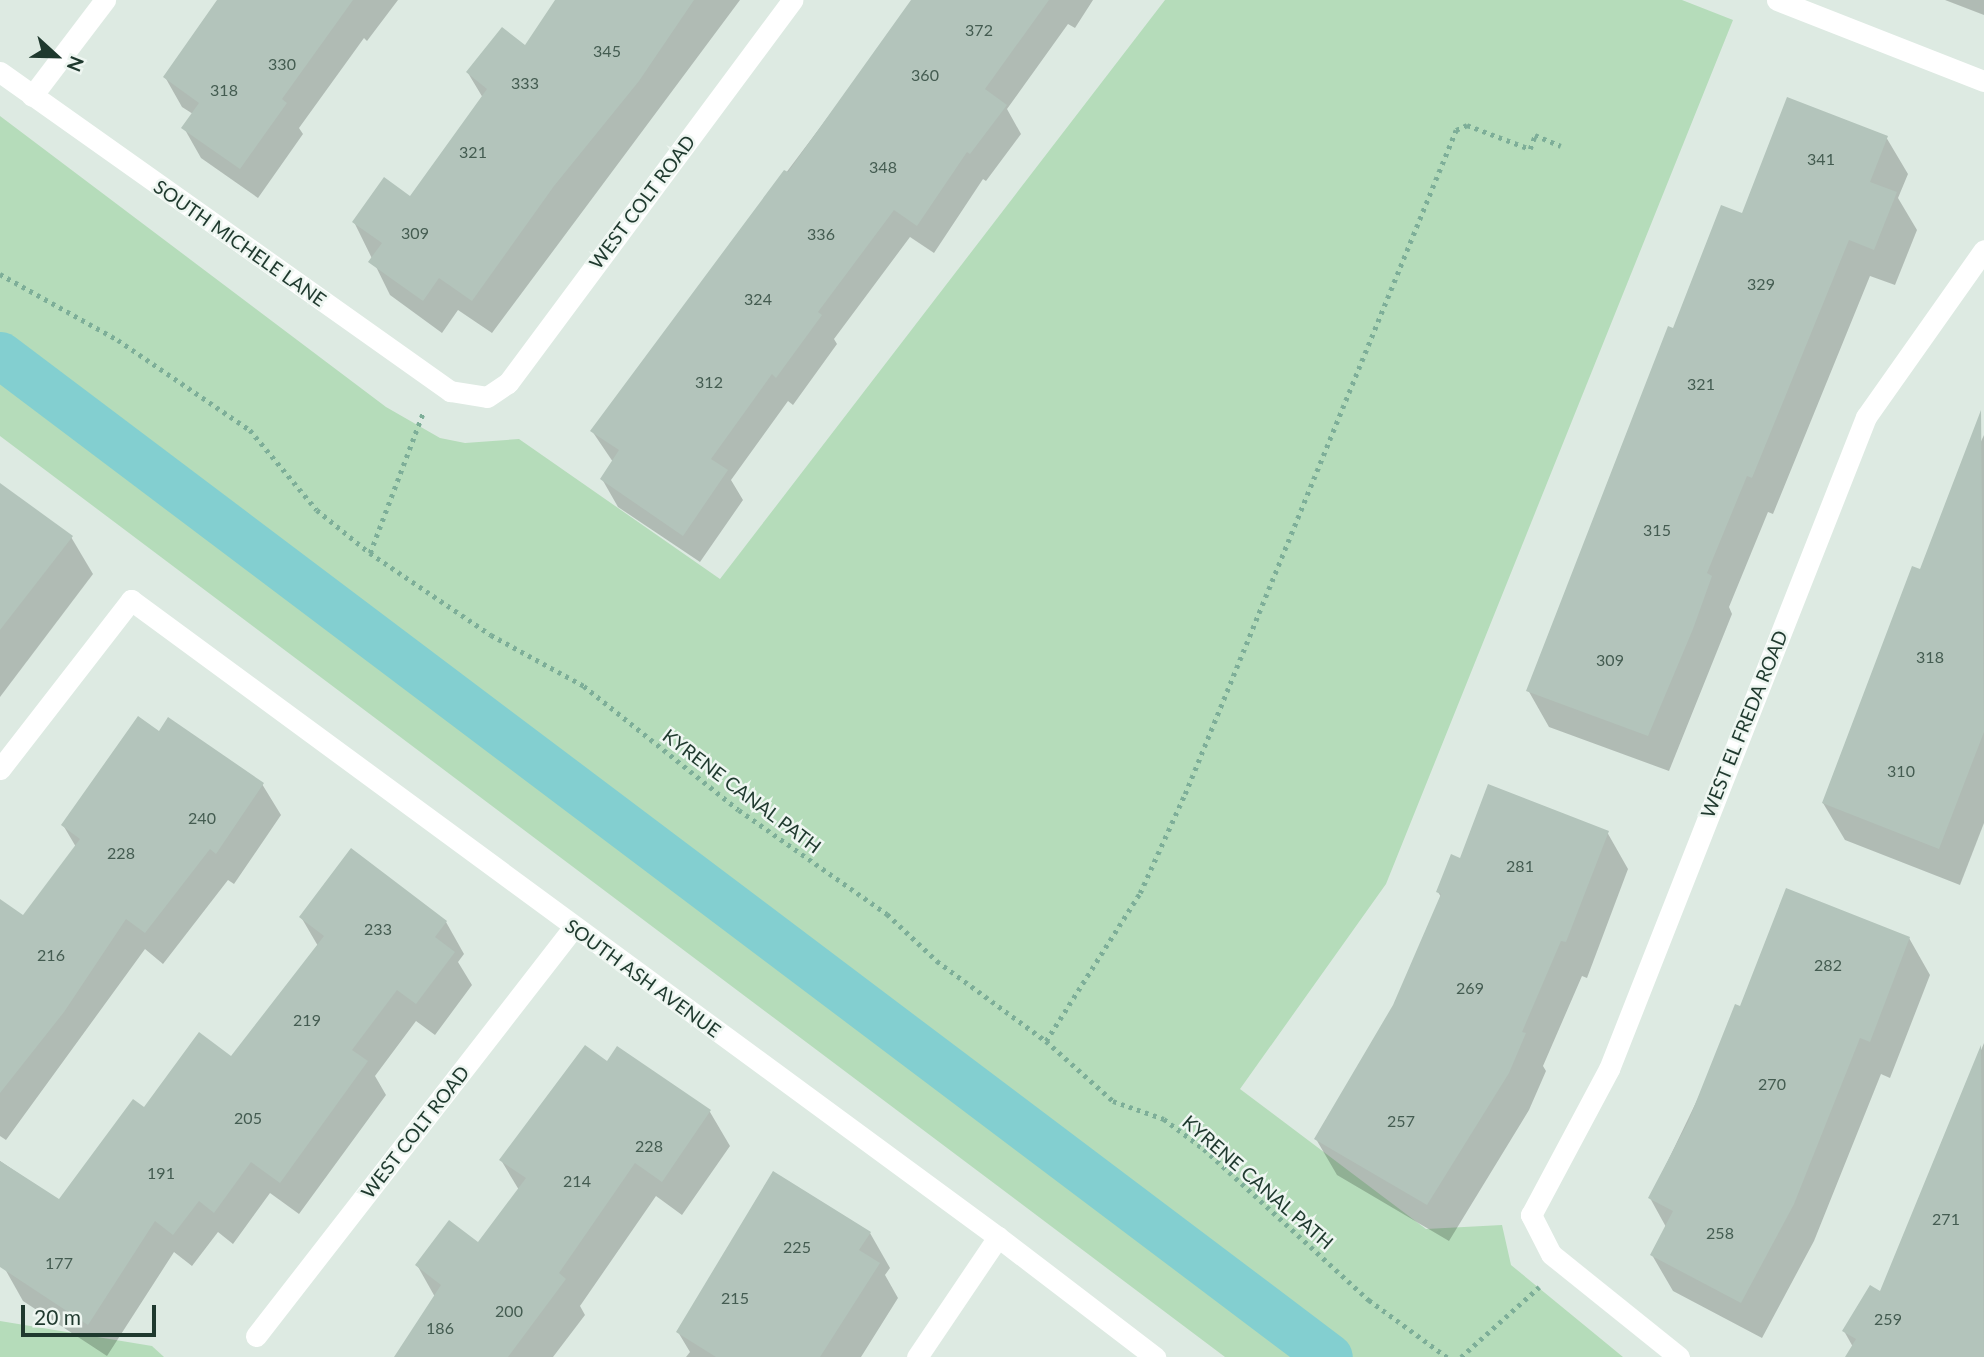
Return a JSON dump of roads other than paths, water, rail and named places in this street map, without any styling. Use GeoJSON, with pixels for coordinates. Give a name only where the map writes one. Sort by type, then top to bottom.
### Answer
{"type":"FeatureCollection","features":[{"type":"Feature","properties":{"kind":"street"},"geometry":{"type":"LineString","coordinates":[[32,96],[105,0]]}},
{"type":"Feature","properties":{"kind":"street","name":"WEST COLT ROAD"},"geometry":{"type":"LineString","coordinates":[[487,397],[508,383],[792,0]]}},
{"type":"Feature","properties":{"kind":"street"},"geometry":{"type":"LineString","coordinates":[[1777,0],[1984,81]]}},
{"type":"Feature","properties":{"kind":"street","name":"SOUTH MICHELE LANE"},"geometry":{"type":"LineString","coordinates":[[0,72],[450,391],[487,397]]}},
{"type":"Feature","properties":{"kind":"street","name":"WEST EL FREDA ROAD"},"geometry":{"type":"LineString","coordinates":[[1679,1357],[1551,1254],[1531,1215],[1609,1069],[1866,417],[1984,250]]}},
{"type":"Feature","properties":{"kind":"street","name":"SOUTH ASH AVENUE"},"geometry":{"type":"LineString","coordinates":[[0,769],[131,600],[573,928],[998,1237],[1155,1357]]}},
{"type":"Feature","properties":{"kind":"street","name":"WEST COLT ROAD"},"geometry":{"type":"LineString","coordinates":[[256,1336],[573,928]]}},
{"type":"Feature","properties":{"kind":"street"},"geometry":{"type":"LineString","coordinates":[[917,1357],[998,1237]]}},
{"type":"Feature","properties":{"kind":"waterway"},"geometry":{"type":"LineString","coordinates":[[0,355],[1329,1357]]}}]}
